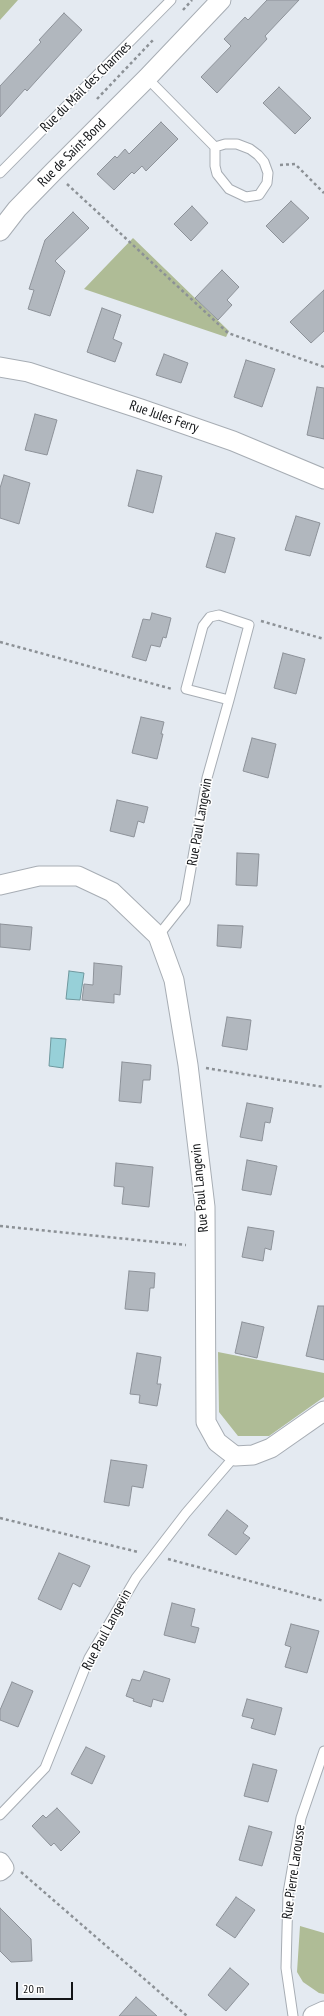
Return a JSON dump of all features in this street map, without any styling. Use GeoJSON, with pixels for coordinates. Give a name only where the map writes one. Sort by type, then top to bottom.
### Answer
{"type":"FeatureCollection","features":[{"type":"Feature","properties":{"kind":"street","name":"Rue de Saint-Bond"},"geometry":{"type":"LineString","coordinates":[[0,231],[18,209],[53,172],[147,78],[221,0]]}},
{"type":"Feature","properties":{"kind":"street","name":"Rue Jules Ferry"},"geometry":{"type":"LineString","coordinates":[[0,367],[57,381],[148,411],[233,441],[324,479]]}},
{"type":"Feature","properties":{"kind":"street","name":"Rue Paul Langevin"},"geometry":{"type":"LineString","coordinates":[[0,885],[39,876],[78,876],[112,892],[158,936],[174,980],[188,1065],[205,1207],[206,1422],[217,1442],[235,1456]]}},
{"type":"Feature","properties":{"kind":"street"},"geometry":{"type":"LineString","coordinates":[[235,1456],[253,1455],[271,1448],[324,1411]]}},
{"type":"Feature","properties":{"kind":"street"},"geometry":{"type":"LineString","coordinates":[[313,2016],[324,2011]]}},
{"type":"Feature","properties":{"kind":"lane","name":"Rue du Mail des Charmes"},"geometry":{"type":"LineString","coordinates":[[0,173],[172,0]]}},
{"type":"Feature","properties":{"kind":"lane"},"geometry":{"type":"LineString","coordinates":[[147,78],[215,147],[215,166],[218,174],[229,189],[238,194],[252,197],[263,190],[267,183],[268,173],[258,155],[244,146],[237,144],[225,144],[215,147]]}},
{"type":"Feature","properties":{"kind":"lane"},"geometry":{"type":"LineString","coordinates":[[229,700],[186,689],[203,626],[210,617],[219,615],[249,625]]}},
{"type":"Feature","properties":{"kind":"lane","name":"Rue Paul Langevin"},"geometry":{"type":"LineString","coordinates":[[158,936],[185,902],[207,778],[249,625]]}},
{"type":"Feature","properties":{"kind":"lane","name":"Rue Paul Langevin"},"geometry":{"type":"LineString","coordinates":[[0,1815],[45,1768],[90,1658],[136,1578],[156,1556],[235,1456]]}},
{"type":"Feature","properties":{"kind":"lane","name":"Rue Pierre Larousse"},"geometry":{"type":"LineString","coordinates":[[293,2016],[286,1968],[288,1893],[301,1818],[320,1780],[324,1751]]}},
{"type":"Feature","properties":{"kind":"path"},"geometry":{"type":"LineString","coordinates":[[182,11],[192,0]]}},
{"type":"Feature","properties":{"kind":"path"},"geometry":{"type":"LineString","coordinates":[[95,100],[155,38]]}},
{"type":"Feature","properties":{"kind":"path"},"geometry":{"type":"LineString","coordinates":[[265,166],[295,164],[324,193]]}},
{"type":"Feature","properties":{"kind":"path"},"geometry":{"type":"LineString","coordinates":[[53,172],[228,333],[324,367]]}},
{"type":"Feature","properties":{"kind":"path"},"geometry":{"type":"LineString","coordinates":[[249,625],[260,621],[324,639]]}},
{"type":"Feature","properties":{"kind":"path"},"geometry":{"type":"LineString","coordinates":[[0,642],[174,690],[186,689]]}},
{"type":"Feature","properties":{"kind":"path"},"geometry":{"type":"LineString","coordinates":[[188,1065],[324,1087]]}},
{"type":"Feature","properties":{"kind":"path"},"geometry":{"type":"LineString","coordinates":[[0,1226],[204,1246]]}},
{"type":"Feature","properties":{"kind":"path"},"geometry":{"type":"LineString","coordinates":[[0,1518],[156,1556],[324,1601]]}},
{"type":"Feature","properties":{"kind":"path"},"geometry":{"type":"LineString","coordinates":[[1,1867],[17,1868],[187,2016]]}},
{"type":"Feature","properties":{"kind":"green space"},"geometry":{"type":"Polygon","coordinates":[[[0,0],[18,0],[0,20],[0,0]]]}},
{"type":"Feature","properties":{"kind":"green space"},"geometry":{"type":"Polygon","coordinates":[[[133,238],[229,331],[226,337],[84,289],[133,238]]]}},
{"type":"Feature","properties":{"kind":"green space"},"geometry":{"type":"Polygon","coordinates":[[[218,1352],[324,1373],[324,1397],[269,1436],[238,1436],[219,1412],[218,1352]]]}},
{"type":"Feature","properties":{"kind":"green space"},"geometry":{"type":"Polygon","coordinates":[[[300,1926],[324,1933],[324,1994],[319,1993],[303,1982],[297,1972],[300,1926]]]}},
{"type":"Feature","properties":{"kind":"water"},"geometry":{"type":"Polygon","coordinates":[[[69,971],[84,973],[80,1000],[66,999],[69,971]]]}},
{"type":"Feature","properties":{"kind":"water"},"geometry":{"type":"Polygon","coordinates":[[[51,1038],[66,1039],[63,1068],[49,1066],[51,1038]]]}},
{"type":"Feature","properties":{"kind":"building"},"geometry":{"type":"Polygon","coordinates":[[[267,0],[299,0],[265,36],[267,39],[217,93],[201,77],[231,46],[224,39],[245,17],[248,20],[267,0]]]}},
{"type":"Feature","properties":{"kind":"building"},"geometry":{"type":"Polygon","coordinates":[[[64,13],[82,30],[27,91],[25,89],[0,117],[0,86],[41,42],[39,40],[64,13]]]}},
{"type":"Feature","properties":{"kind":"building"},"geometry":{"type":"Polygon","coordinates":[[[279,87],[311,118],[295,134],[263,103],[279,87]]]}},
{"type":"Feature","properties":{"kind":"building"},"geometry":{"type":"Polygon","coordinates":[[[161,122],[178,139],[146,171],[142,166],[134,174],[132,172],[114,190],[97,174],[115,156],[117,158],[125,149],[129,154],[161,122]]]}},
{"type":"Feature","properties":{"kind":"building"},"geometry":{"type":"Polygon","coordinates":[[[291,201],[309,218],[283,243],[266,226],[291,201]]]}},
{"type":"Feature","properties":{"kind":"building"},"geometry":{"type":"Polygon","coordinates":[[[192,206],[208,223],[191,241],[174,224],[192,206]]]}},
{"type":"Feature","properties":{"kind":"building"},"geometry":{"type":"Polygon","coordinates":[[[73,212],[89,228],[55,261],[65,271],[50,316],[28,309],[34,290],[29,289],[45,240],[73,212]]]}},
{"type":"Feature","properties":{"kind":"building"},"geometry":{"type":"Polygon","coordinates":[[[222,270],[239,287],[227,300],[232,305],[218,320],[195,298],[222,270]]]}},
{"type":"Feature","properties":{"kind":"building"},"geometry":{"type":"Polygon","coordinates":[[[324,290],[324,331],[311,343],[290,322],[324,290]]]}},
{"type":"Feature","properties":{"kind":"building"},"geometry":{"type":"Polygon","coordinates":[[[102,308],[121,315],[113,339],[122,343],[115,362],[87,352],[102,308]]]}},
{"type":"Feature","properties":{"kind":"building"},"geometry":{"type":"Polygon","coordinates":[[[164,354],[188,363],[181,383],[156,375],[164,354]]]}},
{"type":"Feature","properties":{"kind":"building"},"geometry":{"type":"Polygon","coordinates":[[[246,360],[275,369],[262,407],[234,397],[246,360]]]}},
{"type":"Feature","properties":{"kind":"building"},"geometry":{"type":"Polygon","coordinates":[[[317,387],[324,388],[324,439],[307,435],[317,387]]]}},
{"type":"Feature","properties":{"kind":"building"},"geometry":{"type":"Polygon","coordinates":[[[35,414],[57,420],[47,455],[25,450],[35,414]]]}},
{"type":"Feature","properties":{"kind":"building"},"geometry":{"type":"Polygon","coordinates":[[[137,470],[162,476],[153,513],[128,506],[137,470]]]}},
{"type":"Feature","properties":{"kind":"building"},"geometry":{"type":"Polygon","coordinates":[[[4,475],[30,483],[19,524],[0,518],[0,488],[4,475]]]}},
{"type":"Feature","properties":{"kind":"building"},"geometry":{"type":"Polygon","coordinates":[[[296,516],[320,523],[310,556],[285,550],[296,516]]]}},
{"type":"Feature","properties":{"kind":"building"},"geometry":{"type":"Polygon","coordinates":[[[216,533],[235,538],[225,573],[206,567],[216,533]]]}},
{"type":"Feature","properties":{"kind":"building"},"geometry":{"type":"Polygon","coordinates":[[[152,613],[171,618],[166,638],[163,637],[160,647],[151,645],[146,661],[132,657],[143,619],[150,620],[152,613]]]}},
{"type":"Feature","properties":{"kind":"building"},"geometry":{"type":"Polygon","coordinates":[[[283,653],[305,659],[296,694],[274,688],[283,653]]]}},
{"type":"Feature","properties":{"kind":"building"},"geometry":{"type":"Polygon","coordinates":[[[141,717],[164,722],[161,734],[163,734],[157,759],[132,753],[141,717]]]}},
{"type":"Feature","properties":{"kind":"building"},"geometry":{"type":"Polygon","coordinates":[[[252,738],[276,744],[268,778],[243,771],[252,738]]]}},
{"type":"Feature","properties":{"kind":"building"},"geometry":{"type":"Polygon","coordinates":[[[117,800],[148,807],[144,823],[138,821],[134,837],[110,831],[117,800]]]}},
{"type":"Feature","properties":{"kind":"building"},"geometry":{"type":"Polygon","coordinates":[[[237,853],[259,854],[257,886],[236,885],[237,853]]]}},
{"type":"Feature","properties":{"kind":"building"},"geometry":{"type":"Polygon","coordinates":[[[0,924],[32,927],[30,950],[0,947],[0,924]]]}},
{"type":"Feature","properties":{"kind":"building"},"geometry":{"type":"Polygon","coordinates":[[[218,925],[243,926],[241,948],[217,946],[218,925]]]}},
{"type":"Feature","properties":{"kind":"building"},"geometry":{"type":"Polygon","coordinates":[[[94,963],[122,966],[120,995],[114,994],[114,1003],[82,1000],[84,984],[93,985],[94,963]]]}},
{"type":"Feature","properties":{"kind":"building"},"geometry":{"type":"Polygon","coordinates":[[[227,1017],[251,1020],[247,1050],[222,1046],[227,1017]]]}},
{"type":"Feature","properties":{"kind":"building"},"geometry":{"type":"Polygon","coordinates":[[[122,1062],[151,1065],[150,1080],[143,1080],[141,1103],[119,1101],[122,1062]]]}},
{"type":"Feature","properties":{"kind":"building"},"geometry":{"type":"Polygon","coordinates":[[[247,1103],[273,1108],[270,1123],[265,1122],[262,1141],[240,1137],[247,1103]]]}},
{"type":"Feature","properties":{"kind":"building"},"geometry":{"type":"Polygon","coordinates":[[[247,1160],[277,1166],[271,1195],[242,1190],[247,1160]]]}},
{"type":"Feature","properties":{"kind":"building"},"geometry":{"type":"Polygon","coordinates":[[[116,1163],[153,1167],[149,1207],[122,1204],[124,1187],[114,1186],[116,1163]]]}},
{"type":"Feature","properties":{"kind":"building"},"geometry":{"type":"Polygon","coordinates":[[[248,1227],[274,1231],[271,1250],[265,1248],[263,1261],[242,1257],[248,1227]]]}},
{"type":"Feature","properties":{"kind":"building"},"geometry":{"type":"Polygon","coordinates":[[[129,1271],[155,1273],[154,1288],[150,1288],[148,1311],[125,1309],[129,1271]]]}},
{"type":"Feature","properties":{"kind":"building"},"geometry":{"type":"Polygon","coordinates":[[[318,1306],[324,1306],[324,1360],[306,1356],[318,1306]]]}},
{"type":"Feature","properties":{"kind":"building"},"geometry":{"type":"Polygon","coordinates":[[[242,1322],[264,1327],[257,1358],[235,1353],[242,1322]]]}},
{"type":"Feature","properties":{"kind":"building"},"geometry":{"type":"Polygon","coordinates":[[[137,1353],[161,1357],[157,1384],[161,1384],[157,1406],[139,1403],[140,1395],[130,1394],[137,1353]]]}},
{"type":"Feature","properties":{"kind":"building"},"geometry":{"type":"Polygon","coordinates":[[[111,1460],[147,1465],[143,1488],[132,1486],[129,1506],[104,1502],[111,1460]]]}},
{"type":"Feature","properties":{"kind":"building"},"geometry":{"type":"Polygon","coordinates":[[[227,1510],[248,1526],[243,1533],[250,1538],[236,1555],[208,1535],[227,1510]]]}},
{"type":"Feature","properties":{"kind":"building"},"geometry":{"type":"Polygon","coordinates":[[[59,1553],[90,1566],[80,1587],[73,1583],[61,1610],[38,1599],[59,1553]]]}},
{"type":"Feature","properties":{"kind":"building"},"geometry":{"type":"Polygon","coordinates":[[[172,1603],[195,1609],[191,1626],[199,1628],[195,1643],[164,1635],[172,1603]]]}},
{"type":"Feature","properties":{"kind":"building"},"geometry":{"type":"Polygon","coordinates":[[[291,1624],[319,1631],[307,1673],[285,1667],[291,1647],[285,1645],[291,1624]]]}},
{"type":"Feature","properties":{"kind":"building"},"geometry":{"type":"Polygon","coordinates":[[[144,1671],[170,1679],[163,1702],[153,1699],[151,1707],[133,1701],[134,1699],[126,1696],[132,1679],[140,1681],[144,1671]]]}},
{"type":"Feature","properties":{"kind":"building"},"geometry":{"type":"Polygon","coordinates":[[[12,1682],[33,1691],[18,1727],[0,1720],[0,1710],[12,1682]]]}},
{"type":"Feature","properties":{"kind":"building"},"geometry":{"type":"Polygon","coordinates":[[[247,1699],[282,1708],[275,1735],[251,1728],[254,1719],[242,1716],[247,1699]]]}},
{"type":"Feature","properties":{"kind":"building"},"geometry":{"type":"Polygon","coordinates":[[[86,1747],[105,1756],[92,1784],[71,1774],[86,1747]]]}},
{"type":"Feature","properties":{"kind":"building"},"geometry":{"type":"Polygon","coordinates":[[[253,1764],[277,1770],[268,1802],[244,1796],[253,1764]]]}},
{"type":"Feature","properties":{"kind":"building"},"geometry":{"type":"Polygon","coordinates":[[[57,1808],[80,1832],[61,1851],[54,1843],[51,1846],[32,1826],[43,1815],[46,1818],[57,1808]]]}},
{"type":"Feature","properties":{"kind":"building"},"geometry":{"type":"Polygon","coordinates":[[[249,1826],[272,1832],[262,1866],[239,1860],[249,1826]]]}},
{"type":"Feature","properties":{"kind":"building"},"geometry":{"type":"Polygon","coordinates":[[[236,1897],[255,1910],[235,1938],[216,1925],[236,1897]]]}},
{"type":"Feature","properties":{"kind":"building"},"geometry":{"type":"Polygon","coordinates":[[[0,1908],[31,1939],[32,1961],[11,1962],[0,1951],[0,1908]]]}},
{"type":"Feature","properties":{"kind":"building"},"geometry":{"type":"Polygon","coordinates":[[[230,1968],[249,1984],[226,2011],[208,1995],[230,1968]]]}},
{"type":"Feature","properties":{"kind":"building"},"geometry":{"type":"Polygon","coordinates":[[[136,1997],[157,2016],[119,2016],[136,1997]]]}}]}
